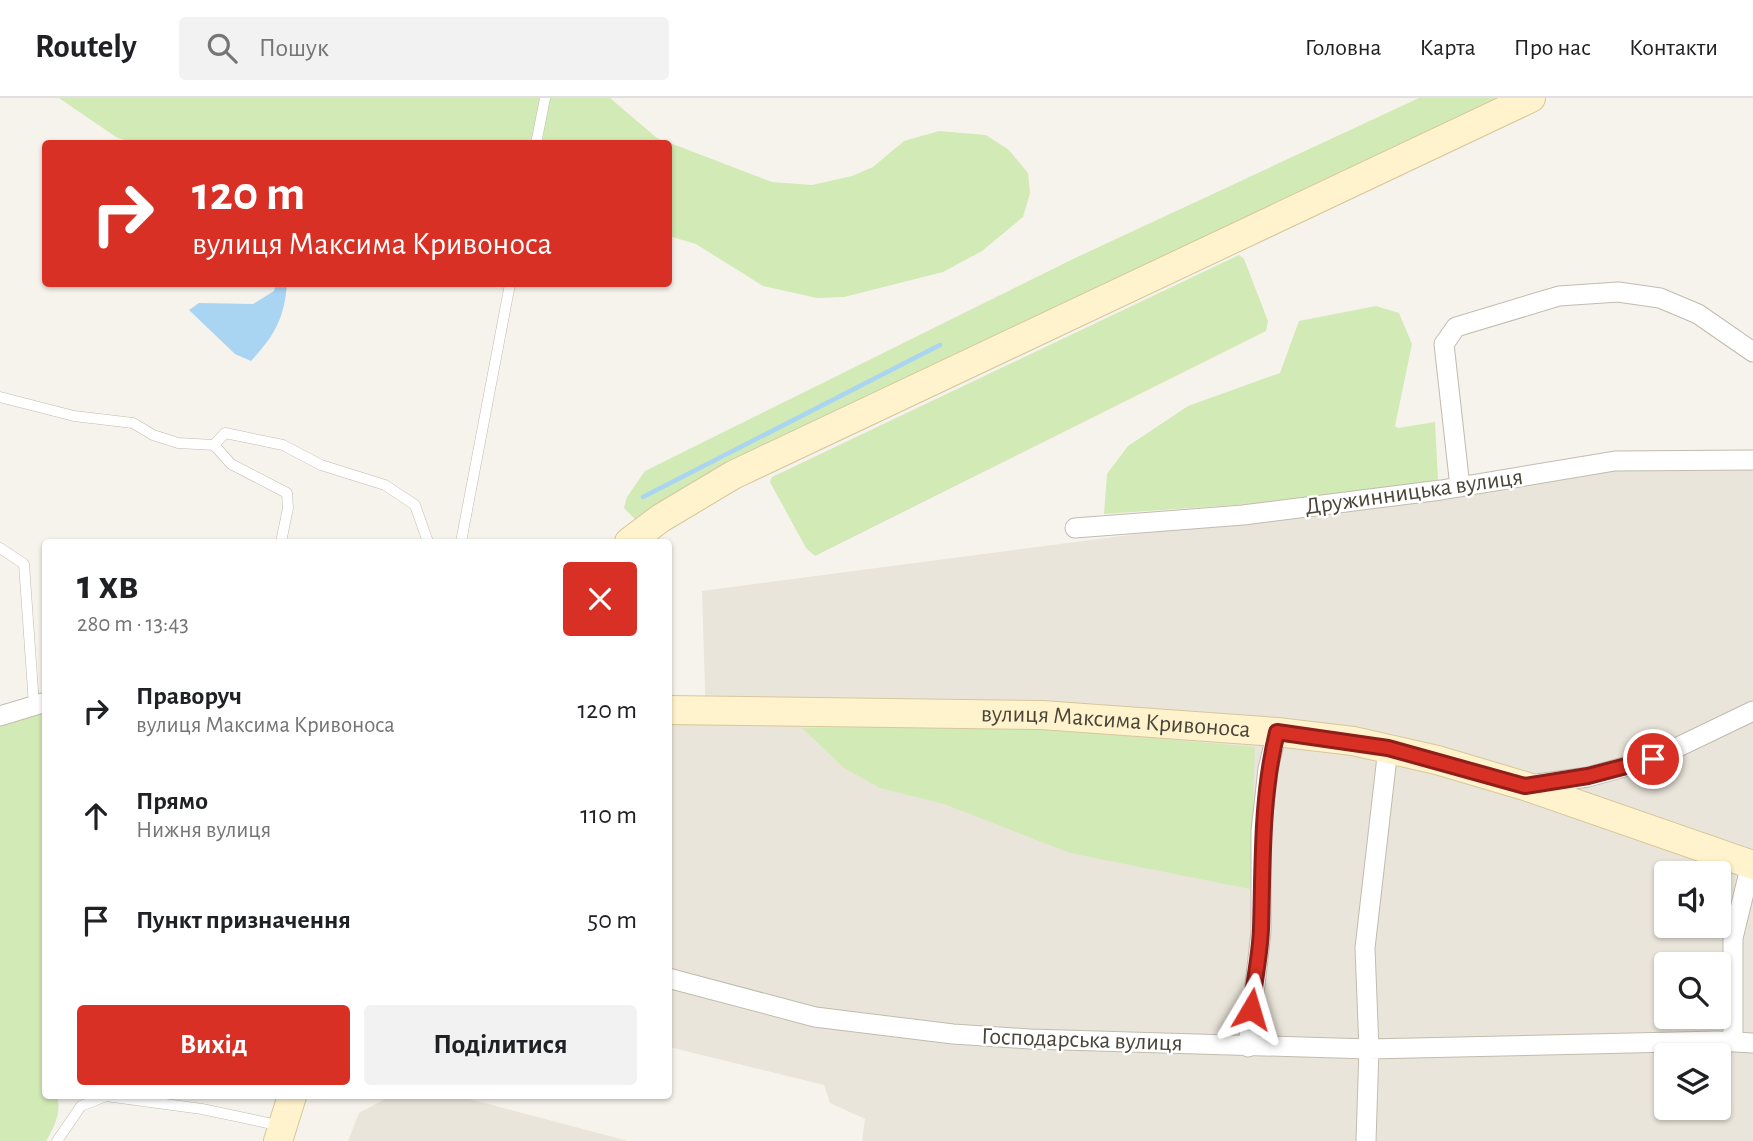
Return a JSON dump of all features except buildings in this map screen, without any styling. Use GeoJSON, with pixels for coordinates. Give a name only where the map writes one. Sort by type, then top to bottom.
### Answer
{"type":"FeatureCollection","features":[{"type":"Feature","properties":{"kind":"street"},"geometry":{"type":"LineString","coordinates":[[633,539],[661,518],[733,475],[1531,98]]}},
{"type":"Feature","properties":{"kind":"street"},"geometry":{"type":"LineString","coordinates":[[1460,487],[1444,344],[1456,327],[1559,296],[1618,292],[1660,298],[1698,314],[1753,352]]}},
{"type":"Feature","properties":{"kind":"street","name":"Дружинницька вулиця"},"geometry":{"type":"LineString","coordinates":[[1075,528],[1243,515],[1460,487],[1615,461],[1753,460]]}},
{"type":"Feature","properties":{"kind":"street"},"geometry":{"type":"LineString","coordinates":[[0,716],[40,704]]}},
{"type":"Feature","properties":{"kind":"street","name":"вулиця Максима Кривоноса"},"geometry":{"type":"LineString","coordinates":[[672,710],[1042,715],[1277,732],[1388,748],[1525,786],[1752,864]]}},
{"type":"Feature","properties":{"kind":"street"},"geometry":{"type":"LineString","coordinates":[[1525,786],[1588,776],[1653,759],[1753,711]]}},
{"type":"Feature","properties":{"kind":"street"},"geometry":{"type":"LineString","coordinates":[[1248,1047],[1261,932],[1261,831],[1268,769],[1277,732]]}},
{"type":"Feature","properties":{"kind":"street"},"geometry":{"type":"LineString","coordinates":[[1366,1141],[1369,1049],[1365,948],[1388,748]]}},
{"type":"Feature","properties":{"kind":"street"},"geometry":{"type":"LineString","coordinates":[[1743,1043],[1733,938],[1752,864]]}},
{"type":"Feature","properties":{"kind":"street","name":"Господарська вулиця"},"geometry":{"type":"LineString","coordinates":[[672,979],[815,1017],[884,1027],[1017,1038],[1369,1049],[1743,1043]]}},
{"type":"Feature","properties":{"kind":"street"},"geometry":{"type":"LineString","coordinates":[[280,1134],[291,1099]]}},
{"type":"Feature","properties":{"kind":"lane"},"geometry":{"type":"LineString","coordinates":[[538,140],[545,98]]}},
{"type":"Feature","properties":{"kind":"lane"},"geometry":{"type":"LineString","coordinates":[[462,539],[509,287]]}},
{"type":"Feature","properties":{"kind":"lane"},"geometry":{"type":"LineString","coordinates":[[0,397],[74,416],[133,423],[153,435],[178,443],[214,445],[232,464],[287,493],[288,508],[282,539]]}},
{"type":"Feature","properties":{"kind":"lane"},"geometry":{"type":"LineString","coordinates":[[214,445],[226,433],[257,438],[283,445],[321,465],[385,485],[415,505],[427,539]]}},
{"type":"Feature","properties":{"kind":"lane"},"geometry":{"type":"LineString","coordinates":[[0,548],[24,564],[40,704]]}},
{"type":"Feature","properties":{"kind":"lane"},"geometry":{"type":"LineString","coordinates":[[57,1141],[81,1106],[98,1099]]}},
{"type":"Feature","properties":{"kind":"lane"},"geometry":{"type":"LineString","coordinates":[[128,1099],[202,1109],[280,1134]]}},
{"type":"Feature","properties":{"kind":"shaded area"},"geometry":{"type":"Polygon","coordinates":[[[1637,463],[1753,465],[1753,1141],[862,1141],[865,1119],[830,1103],[824,1085],[672,1048],[672,721],[706,722],[702,591],[1517,484],[1637,463]]]}},
{"type":"Feature","properties":{"kind":"shaded area"},"geometry":{"type":"Polygon","coordinates":[[[385,1099],[469,1099],[628,1141],[348,1141],[359,1113],[385,1099]]]}},
{"type":"Feature","properties":{"kind":"green space"},"geometry":{"type":"Polygon","coordinates":[[[59,98],[610,98],[662,140],[124,140],[59,98]]]}},
{"type":"Feature","properties":{"kind":"green space"},"geometry":{"type":"Polygon","coordinates":[[[1419,98],[1502,98],[636,520],[624,508],[627,497],[645,471],[1073,259],[1419,98]]]}},
{"type":"Feature","properties":{"kind":"green space"},"geometry":{"type":"Polygon","coordinates":[[[939,131],[986,135],[1009,150],[1028,173],[1030,193],[1023,217],[982,251],[943,272],[844,297],[817,298],[763,286],[696,244],[672,237],[672,144],[772,182],[812,185],[852,176],[873,167],[904,141],[939,131]]]}},
{"type":"Feature","properties":{"kind":"green space"},"geometry":{"type":"Polygon","coordinates":[[[1239,255],[1244,259],[1268,321],[1266,331],[815,556],[806,548],[770,482],[772,477],[1239,255]]]}},
{"type":"Feature","properties":{"kind":"green space"},"geometry":{"type":"Polygon","coordinates":[[[1376,306],[1399,313],[1412,344],[1395,426],[1398,428],[1435,422],[1438,480],[1365,496],[1104,514],[1107,474],[1128,446],[1188,406],[1280,373],[1299,321],[1376,306]]]}},
{"type":"Feature","properties":{"kind":"green space"},"geometry":{"type":"Polygon","coordinates":[[[42,710],[42,1099],[58,1099],[59,1108],[46,1141],[0,1141],[0,726],[30,712],[42,710]]]}},
{"type":"Feature","properties":{"kind":"green space"},"geometry":{"type":"Polygon","coordinates":[[[1024,727],[1255,747],[1250,889],[1070,853],[944,804],[880,788],[844,768],[802,728],[1024,727]]]}},
{"type":"Feature","properties":{"kind":"water"},"geometry":{"type":"Polygon","coordinates":[[[275,287],[286,287],[281,317],[266,343],[251,361],[235,354],[189,310],[199,303],[253,304],[274,291],[275,287]]]}},
{"type":"Feature","properties":{"kind":"waterway"},"geometry":{"type":"LineString","coordinates":[[643,497],[940,345]]}},
{"type":"Feature","properties":{"kind":"route"},"geometry":{"type":"LineString","coordinates":[[1251,1009],[1261,932],[1261,831],[1268,769],[1277,732],[1388,748],[1525,786],[1588,776],[1653,759]]}}]}
